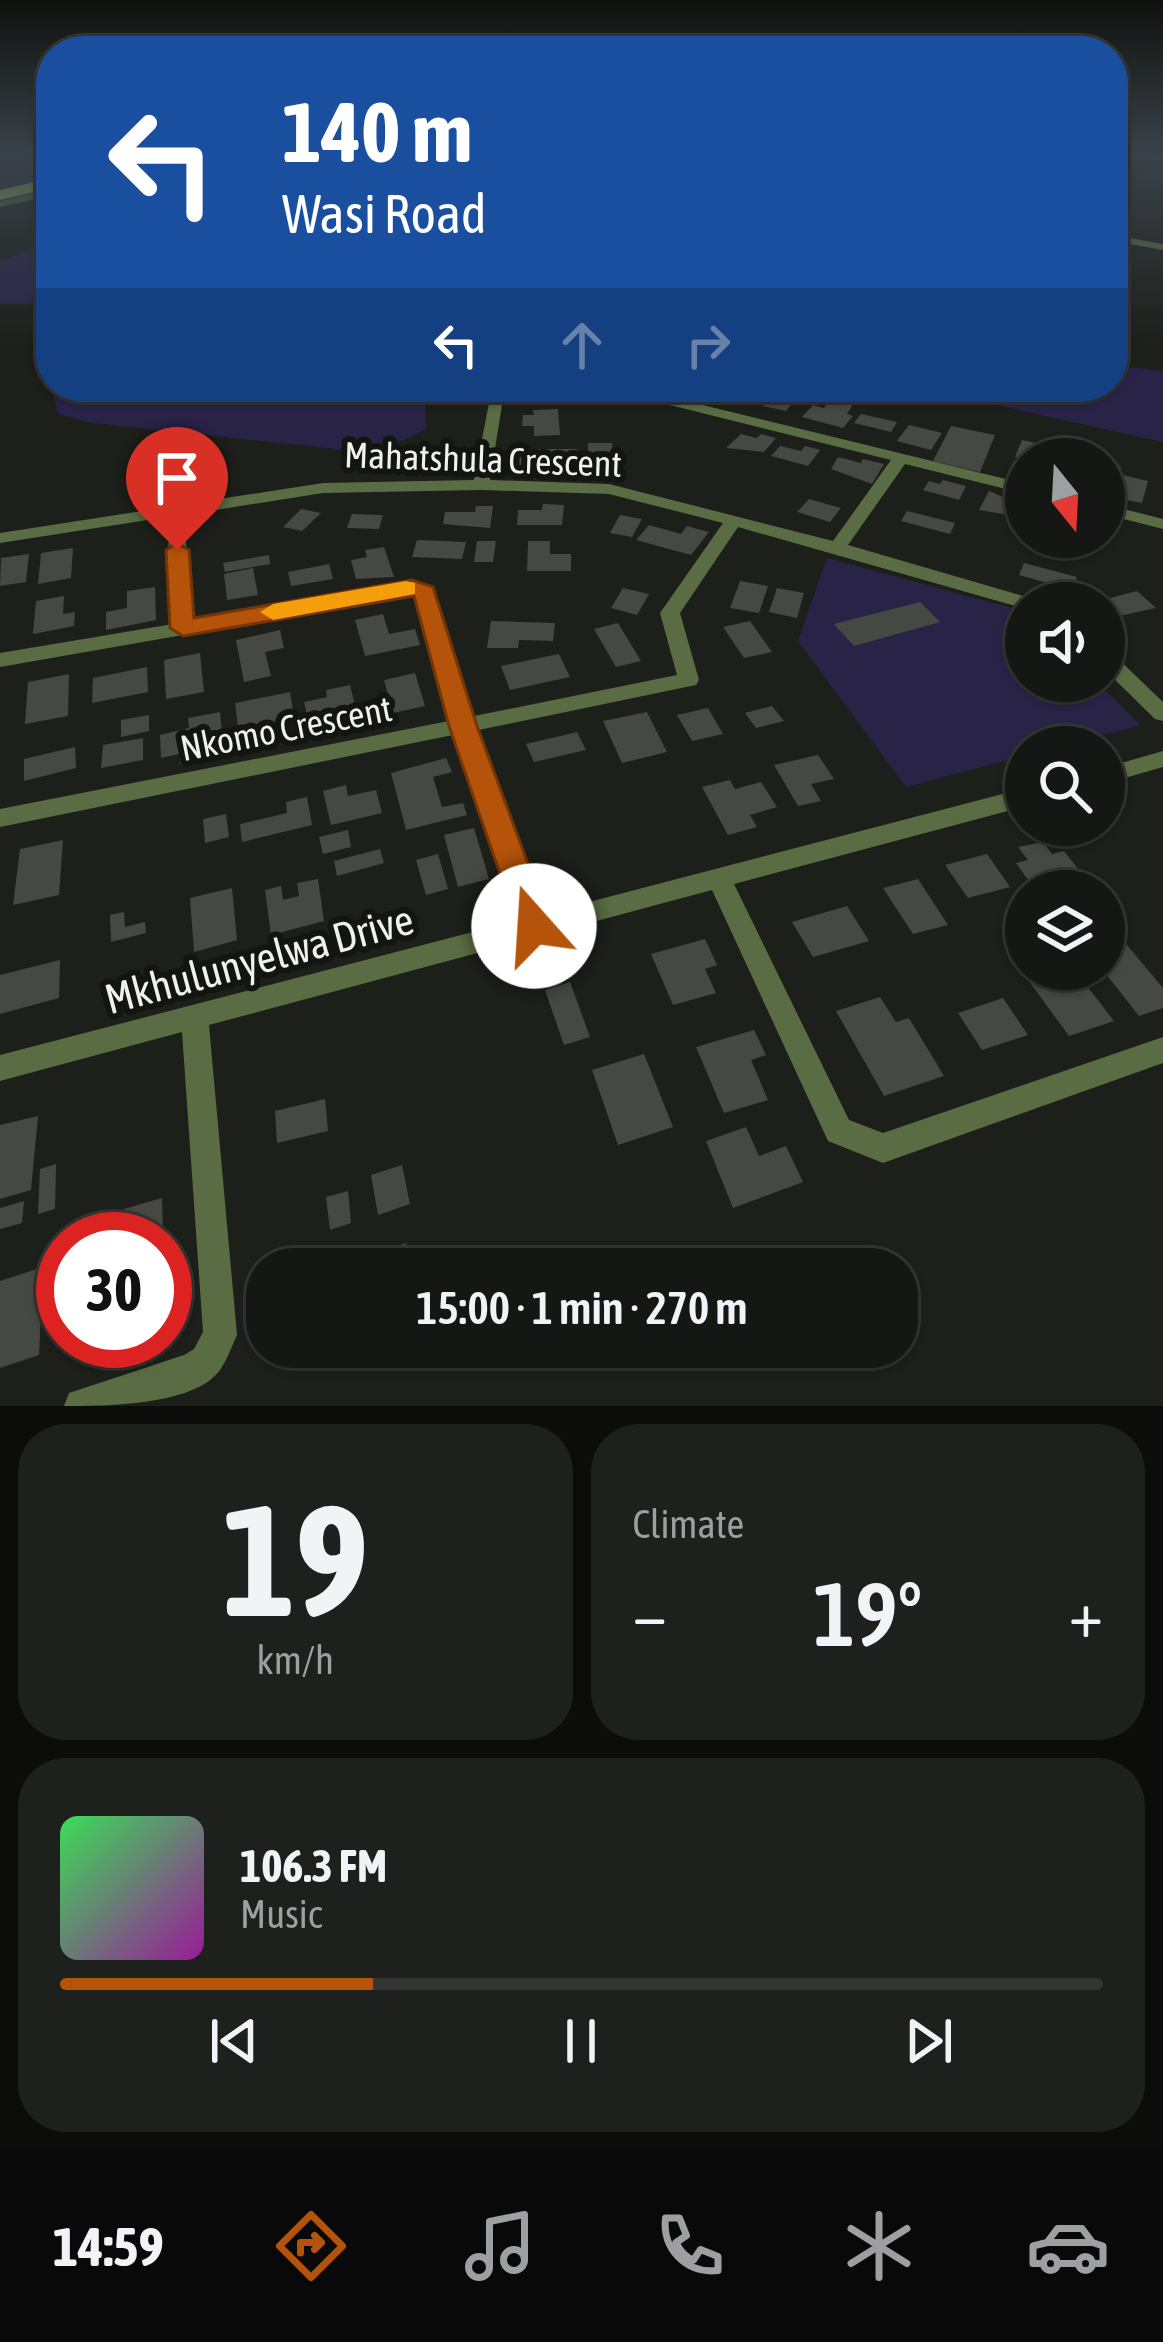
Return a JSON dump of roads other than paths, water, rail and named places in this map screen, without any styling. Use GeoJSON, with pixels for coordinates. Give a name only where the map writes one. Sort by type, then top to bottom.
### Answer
{"type":"FeatureCollection","features":[{"type":"Feature","properties":{"kind":"street"},"geometry":{"type":"LineString","coordinates":[[1128,241],[1163,247]]}},
{"type":"Feature","properties":{"kind":"street"},"geometry":{"type":"LineString","coordinates":[[481,484],[496,402]]}},
{"type":"Feature","properties":{"kind":"street"},"geometry":{"type":"LineString","coordinates":[[674,402],[1005,484]]}},
{"type":"Feature","properties":{"kind":"street"},"geometry":{"type":"LineString","coordinates":[[837,547],[901,458]]}},
{"type":"Feature","properties":{"kind":"street","name":"Mahatshula Crescent"},"geometry":{"type":"LineString","coordinates":[[0,538],[322,488],[481,484],[609,489],[837,547],[1005,597]]}},
{"type":"Feature","properties":{"kind":"street"},"geometry":{"type":"LineString","coordinates":[[175,510],[183,628]]}},
{"type":"Feature","properties":{"kind":"street"},"geometry":{"type":"LineString","coordinates":[[1125,514],[1163,524]]}},
{"type":"Feature","properties":{"kind":"street","name":"Nkomo Crescent"},"geometry":{"type":"LineString","coordinates":[[0,818],[689,680],[670,613],[732,523]]}},
{"type":"Feature","properties":{"kind":"street"},"geometry":{"type":"LineString","coordinates":[[0,660],[420,588],[534,926]]}},
{"type":"Feature","properties":{"kind":"street"},"geometry":{"type":"LineString","coordinates":[[1125,677],[1163,714]]}},
{"type":"Feature","properties":{"kind":"street"},"geometry":{"type":"LineString","coordinates":[[1125,770],[1163,759]]}},
{"type":"Feature","properties":{"kind":"street","name":"Mkhulunyelwa Drive"},"geometry":{"type":"LineString","coordinates":[[0,1068],[1005,803]]}},
{"type":"Feature","properties":{"kind":"street"},"geometry":{"type":"LineString","coordinates":[[720,881],[839,1131],[857,1142],[883,1148],[1163,1050]]}},
{"type":"Feature","properties":{"kind":"street"},"geometry":{"type":"LineString","coordinates":[[82,1406],[193,1370],[206,1361],[220,1335],[194,1018]]}}]}
